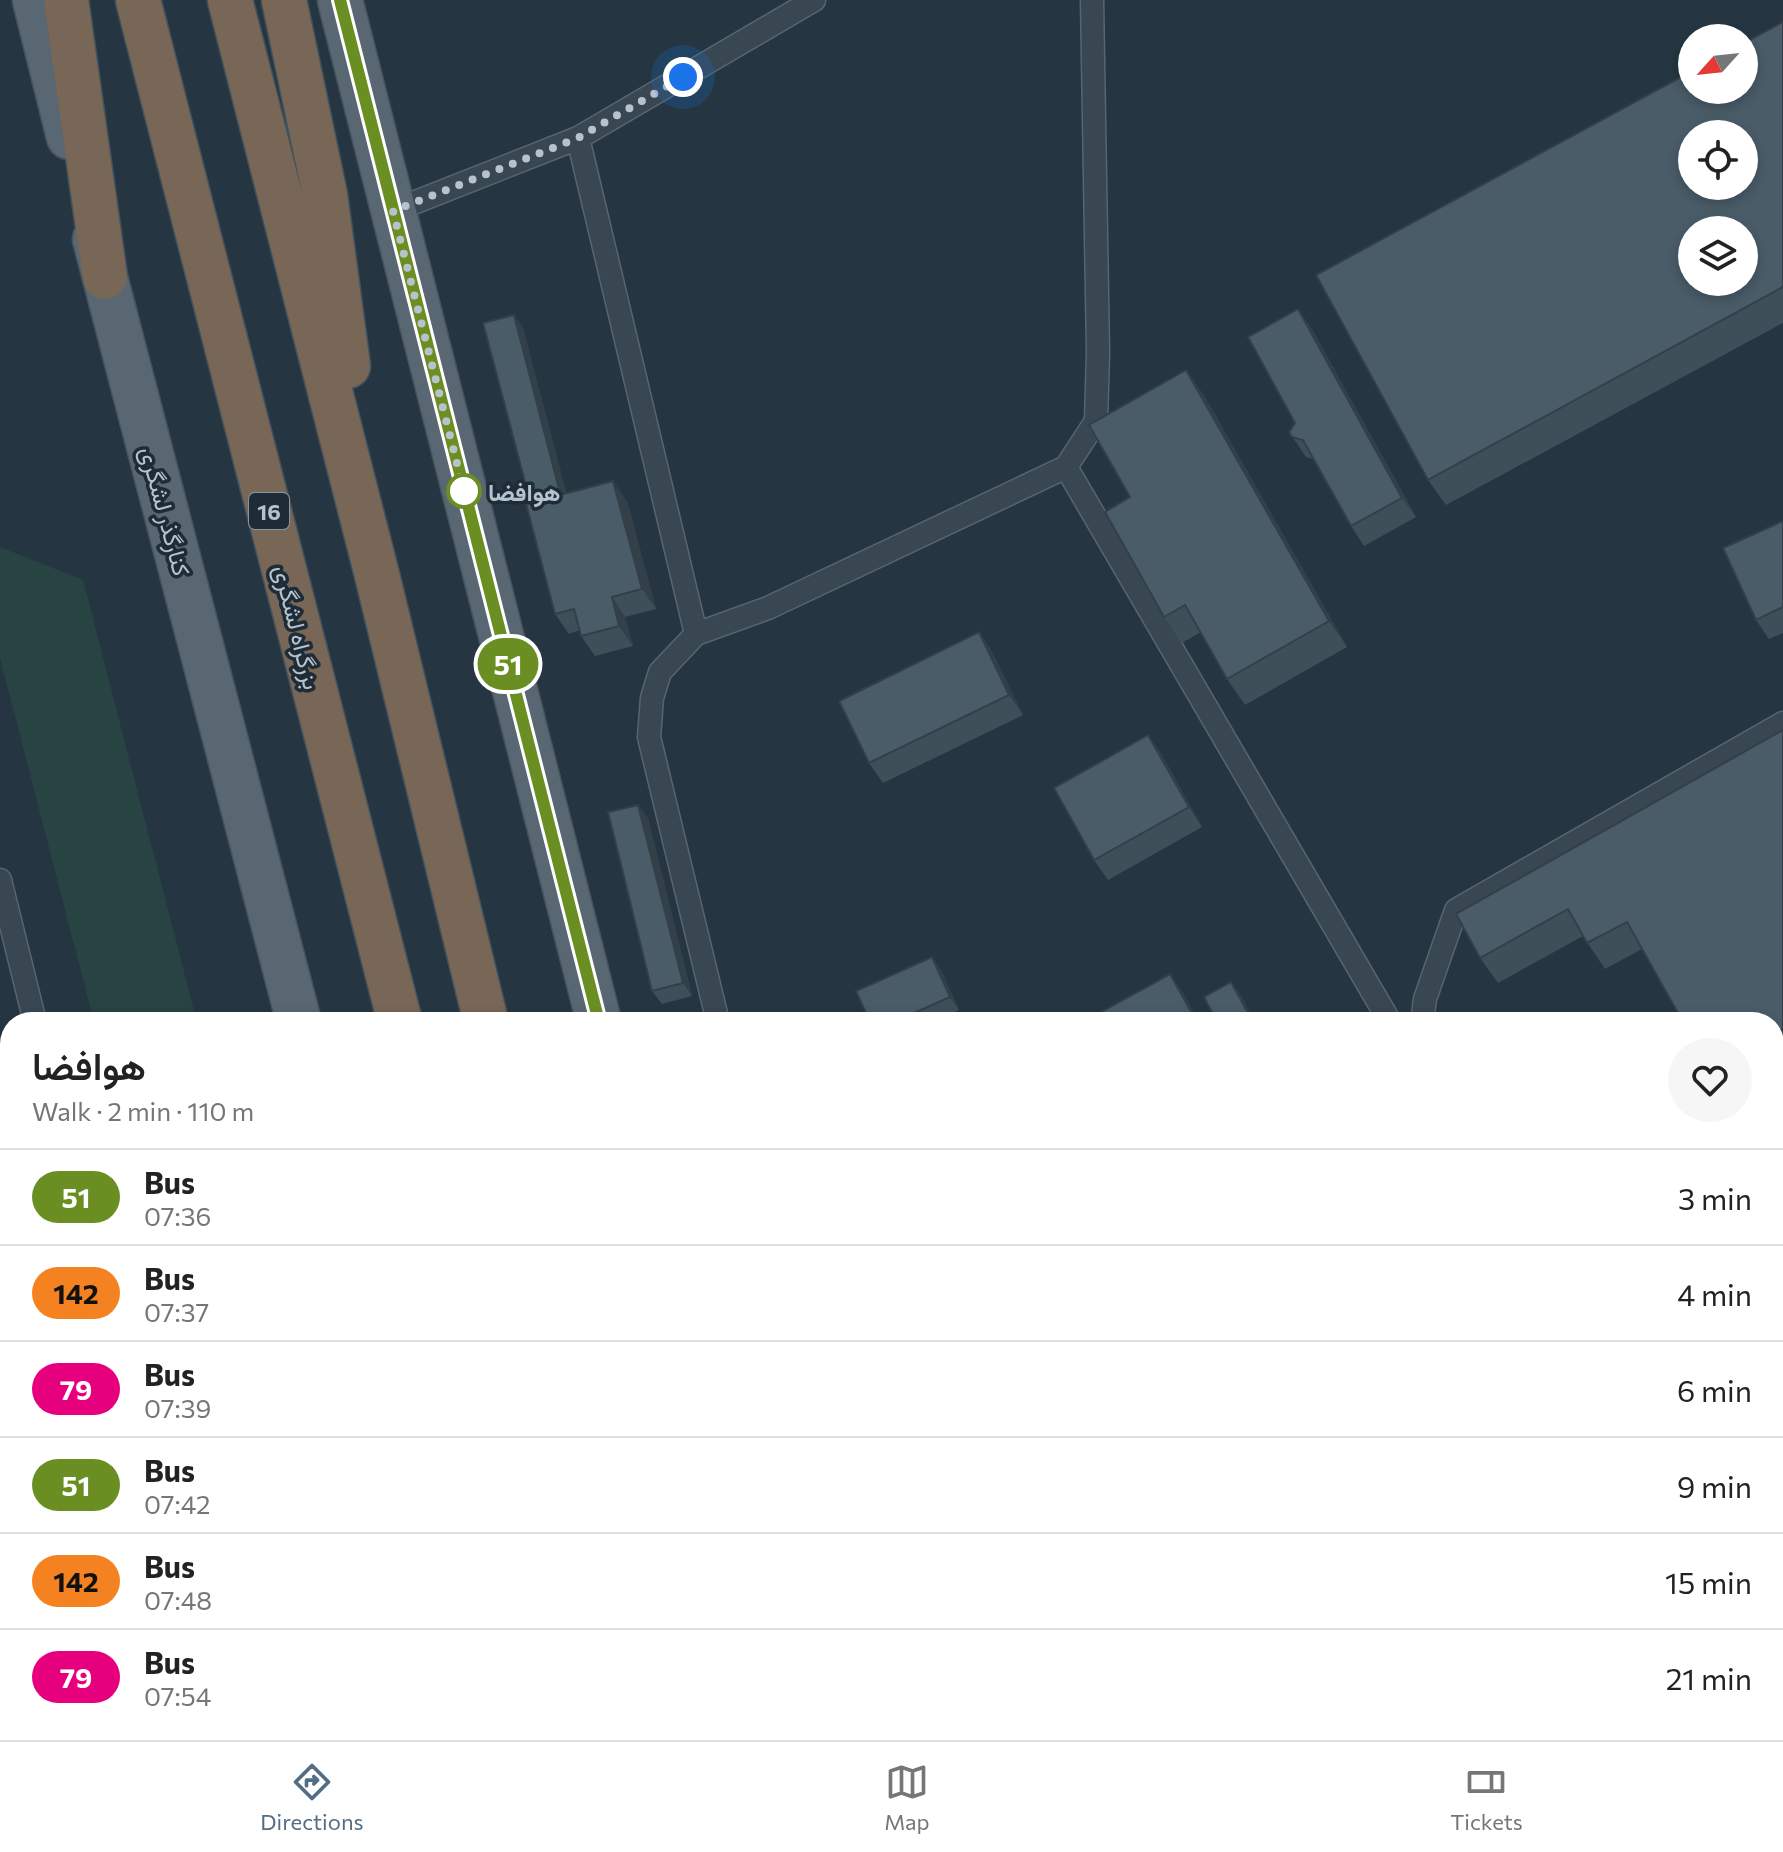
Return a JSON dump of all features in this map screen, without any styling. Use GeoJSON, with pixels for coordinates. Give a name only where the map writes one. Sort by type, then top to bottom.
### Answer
{"type":"FeatureCollection","features":[{"type":"Feature","properties":{"kind":"highway"},"geometry":{"type":"LineString","coordinates":[[66,0],[105,277]]}},
{"type":"Feature","properties":{"kind":"highway","name":"بزرگراه لشگری"},"geometry":{"type":"LineString","coordinates":[[138,0],[397,1012]]}},
{"type":"Feature","properties":{"kind":"highway"},"geometry":{"type":"LineString","coordinates":[[230,0],[377,575],[484,1012]]}},
{"type":"Feature","properties":{"kind":"highway"},"geometry":{"type":"LineString","coordinates":[[284,0],[325,195],[377,575]]}},
{"type":"Feature","properties":{"kind":"main road","name":"کنارگذر لشگری"},"geometry":{"type":"LineString","coordinates":[[35,0],[296,1012]]}},
{"type":"Feature","properties":{"kind":"main road"},"geometry":{"type":"LineString","coordinates":[[340,0],[596,1012]]}},
{"type":"Feature","properties":{"kind":"lane"},"geometry":{"type":"LineString","coordinates":[[393,211],[578,138],[814,0]]}},
{"type":"Feature","properties":{"kind":"lane"},"geometry":{"type":"LineString","coordinates":[[716,1012],[649,737],[652,698],[660,672],[696,634],[768,608],[1066,467],[1096,421],[1098,353],[1092,0]]}},
{"type":"Feature","properties":{"kind":"lane"},"geometry":{"type":"LineString","coordinates":[[578,138],[696,634]]}},
{"type":"Feature","properties":{"kind":"lane"},"geometry":{"type":"LineString","coordinates":[[1066,467],[1384,1012]]}},
{"type":"Feature","properties":{"kind":"lane"},"geometry":{"type":"LineString","coordinates":[[1423,1012],[1456,910],[1783,723]]}},
{"type":"Feature","properties":{"kind":"lane"},"geometry":{"type":"LineString","coordinates":[[0,880],[33,1012]]}},
{"type":"Feature","properties":{"kind":"green space"},"geometry":{"type":"Polygon","coordinates":[[[0,547],[83,580],[194,1012],[91,1012],[0,658],[0,547]]]}},
{"type":"Feature","properties":{"kind":"building"},"geometry":{"type":"Polygon","coordinates":[[[1783,22],[1783,287],[1428,480],[1316,275],[1678,79],[1678,104],[1758,104],[1758,35],[1783,22]]]}},
{"type":"Feature","properties":{"kind":"building"},"geometry":{"type":"Polygon","coordinates":[[[1298,309],[1402,498],[1351,526],[1303,440],[1292,437],[1289,432],[1295,423],[1248,337],[1298,309]]]}},
{"type":"Feature","properties":{"kind":"building"},"geometry":{"type":"Polygon","coordinates":[[[514,315],[559,489],[529,497],[483,323],[514,315]]]}},
{"type":"Feature","properties":{"kind":"building"},"geometry":{"type":"Polygon","coordinates":[[[1186,370],[1329,621],[1227,679],[1185,605],[1164,617],[1105,512],[1130,497],[1089,425],[1186,370]]]}},
{"type":"Feature","properties":{"kind":"building"},"geometry":{"type":"Polygon","coordinates":[[[613,481],[642,589],[612,597],[619,626],[581,636],[574,609],[555,614],[526,504],[613,481]]]}},
{"type":"Feature","properties":{"kind":"building"},"geometry":{"type":"Polygon","coordinates":[[[1783,521],[1783,607],[1756,620],[1723,548],[1783,521]]]}},
{"type":"Feature","properties":{"kind":"building"},"geometry":{"type":"Polygon","coordinates":[[[979,632],[1009,695],[869,763],[839,701],[979,632]]]}},
{"type":"Feature","properties":{"kind":"building"},"geometry":{"type":"Polygon","coordinates":[[[1783,730],[1783,1012],[1677,1012],[1627,922],[1587,943],[1568,909],[1480,958],[1456,914],[1783,730]]]}},
{"type":"Feature","properties":{"kind":"building"},"geometry":{"type":"Polygon","coordinates":[[[1148,735],[1189,807],[1094,860],[1054,788],[1148,735]]]}},
{"type":"Feature","properties":{"kind":"building"},"geometry":{"type":"Polygon","coordinates":[[[638,805],[683,983],[652,991],[608,812],[638,805]]]}},
{"type":"Feature","properties":{"kind":"building"},"geometry":{"type":"Polygon","coordinates":[[[932,957],[950,997],[916,1012],[865,1012],[856,991],[932,957]]]}},
{"type":"Feature","properties":{"kind":"building"},"geometry":{"type":"Polygon","coordinates":[[[1170,974],[1191,1012],[1101,1012],[1170,974]]]}},
{"type":"Feature","properties":{"kind":"building"},"geometry":{"type":"Polygon","coordinates":[[[1231,982],[1248,1012],[1212,1012],[1204,997],[1231,982]]]}},
{"type":"Feature","properties":{"kind":"bus line","name":"51"},"geometry":{"type":"LineString","coordinates":[[340,0],[596,1012]]}},
{"type":"Feature","properties":{"kind":"place","name":"هوافضا"},"geometry":{"type":"Point","coordinates":[464,491]}},
{"type":"Feature","properties":{"kind":"route"},"geometry":{"type":"LineString","coordinates":[[464,491],[393,211],[578,138],[683,77]]}}]}
